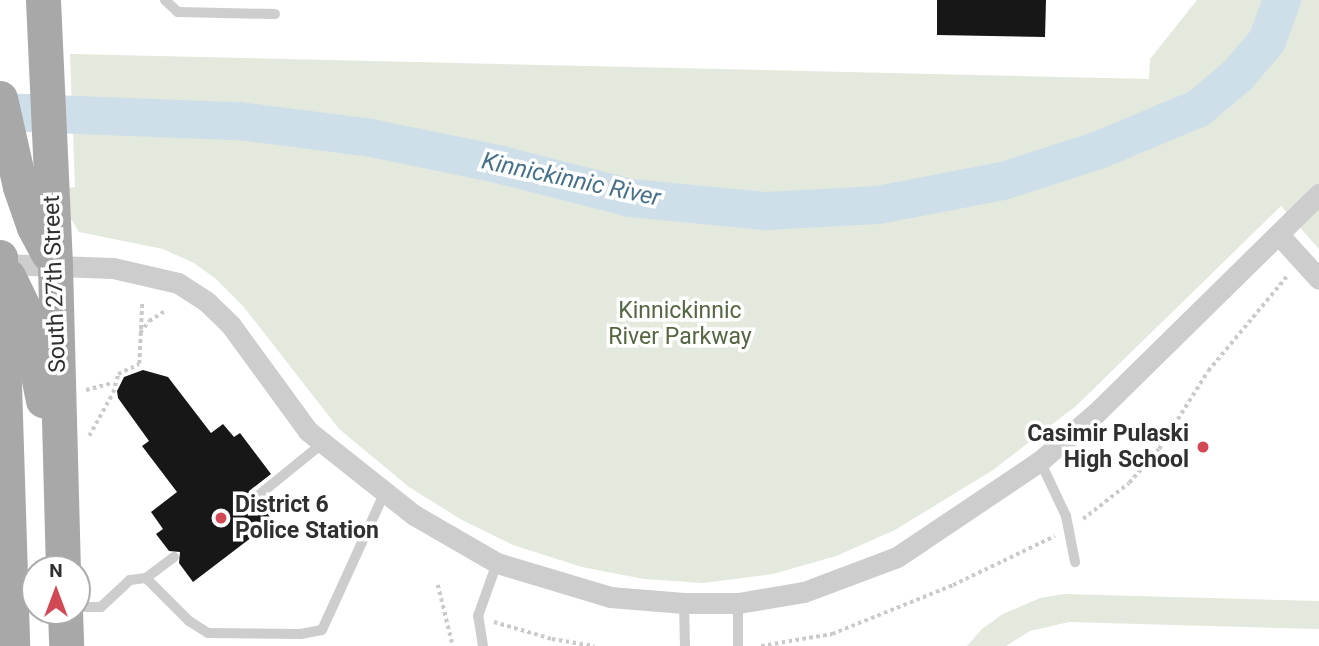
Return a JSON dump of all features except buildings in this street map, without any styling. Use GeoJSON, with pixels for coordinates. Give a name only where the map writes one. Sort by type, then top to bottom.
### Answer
{"type":"FeatureCollection","features":[{"type":"Feature","properties":{"kind":"main road","name":"South 27th Street"},"geometry":{"type":"LineString","coordinates":[[44,15],[36,187],[55,266],[62,555]]}},
{"type":"Feature","properties":{"kind":"main road"},"geometry":{"type":"LineString","coordinates":[[0,98],[36,187]]}},
{"type":"Feature","properties":{"kind":"main road"},"geometry":{"type":"LineString","coordinates":[[0,257],[12,646]]}},
{"type":"Feature","properties":{"kind":"main road"},"geometry":{"type":"LineString","coordinates":[[0,264],[18,292],[25,311],[37,376],[59,462]]}},
{"type":"Feature","properties":{"kind":"main road"},"geometry":{"type":"LineString","coordinates":[[9,554],[21,568]]}},
{"type":"Feature","properties":{"kind":"main road"},"geometry":{"type":"LineString","coordinates":[[65,625],[66,646]]}},
{"type":"Feature","properties":{"kind":"street"},"geometry":{"type":"LineString","coordinates":[[0,264],[113,268],[149,274],[178,284],[207,302],[230,324],[308,430],[414,515],[497,563],[610,597],[684,603],[738,603],[804,592],[897,557],[1040,461],[1096,413],[1319,194]]}},
{"type":"Feature","properties":{"kind":"street"},"geometry":{"type":"LineString","coordinates":[[1279,235],[1319,279]]}},
{"type":"Feature","properties":{"kind":"lane"},"geometry":{"type":"LineString","coordinates":[[165,0],[178,12],[275,14]]}},
{"type":"Feature","properties":{"kind":"lane"},"geometry":{"type":"LineString","coordinates":[[255,498],[323,443]]}},
{"type":"Feature","properties":{"kind":"lane"},"geometry":{"type":"LineString","coordinates":[[1040,461],[1066,516],[1075,562]]}},
{"type":"Feature","properties":{"kind":"lane"},"geometry":{"type":"LineString","coordinates":[[146,578],[189,621],[208,633],[301,634],[322,630],[385,492]]}},
{"type":"Feature","properties":{"kind":"lane"},"geometry":{"type":"LineString","coordinates":[[91,607],[101,607],[130,580],[146,578],[174,557]]}},
{"type":"Feature","properties":{"kind":"lane"},"geometry":{"type":"LineString","coordinates":[[483,646],[478,616],[497,563]]}},
{"type":"Feature","properties":{"kind":"lane"},"geometry":{"type":"LineString","coordinates":[[684,603],[685,646]]}},
{"type":"Feature","properties":{"kind":"lane"},"geometry":{"type":"LineString","coordinates":[[738,603],[738,646]]}},
{"type":"Feature","properties":{"kind":"path"},"geometry":{"type":"LineString","coordinates":[[86,390],[113,383],[127,368],[139,363],[138,335],[142,302]]}},
{"type":"Feature","properties":{"kind":"path"},"geometry":{"type":"LineString","coordinates":[[138,335],[149,321],[165,311]]}},
{"type":"Feature","properties":{"kind":"path"},"geometry":{"type":"LineString","coordinates":[[89,436],[113,393],[113,383]]}},
{"type":"Feature","properties":{"kind":"path"},"geometry":{"type":"LineString","coordinates":[[438,585],[453,646]]}},
{"type":"Feature","properties":{"kind":"path"},"geometry":{"type":"LineString","coordinates":[[478,616],[552,639],[594,646]]}},
{"type":"Feature","properties":{"kind":"green space","name":"Kinnickinnic River Parkway"},"geometry":{"type":"Polygon","coordinates":[[[1197,0],[1319,0],[1319,249],[1281,206],[1076,406],[993,470],[895,530],[836,556],[773,574],[703,583],[644,579],[582,567],[513,545],[462,520],[409,487],[339,429],[243,306],[216,279],[194,263],[163,249],[79,232],[71,219],[69,188],[75,187],[70,54],[1149,79],[1150,59],[1197,0]]]}},
{"type":"Feature","properties":{"kind":"green space"},"geometry":{"type":"Polygon","coordinates":[[[1064,594],[1319,601],[1319,629],[1069,622],[1030,631],[1006,646],[967,646],[982,629],[1003,614],[1040,598],[1064,594]]]}},
{"type":"Feature","properties":{"kind":"waterway","name":"Kinnickinnic River"},"geometry":{"type":"LineString","coordinates":[[0,112],[239,121],[371,138],[498,164],[630,198],[766,211],[878,205],[1003,181],[1099,150],[1199,108],[1237,76],[1267,41],[1282,0]]}},
{"type":"Feature","properties":{"kind":"place","name":"Casimir Pulaski High School"},"geometry":{"type":"Point","coordinates":[1203,447]}},
{"type":"Feature","properties":{"kind":"place","name":"District 6 Police Station"},"geometry":{"type":"Point","coordinates":[221,518]}}]}
